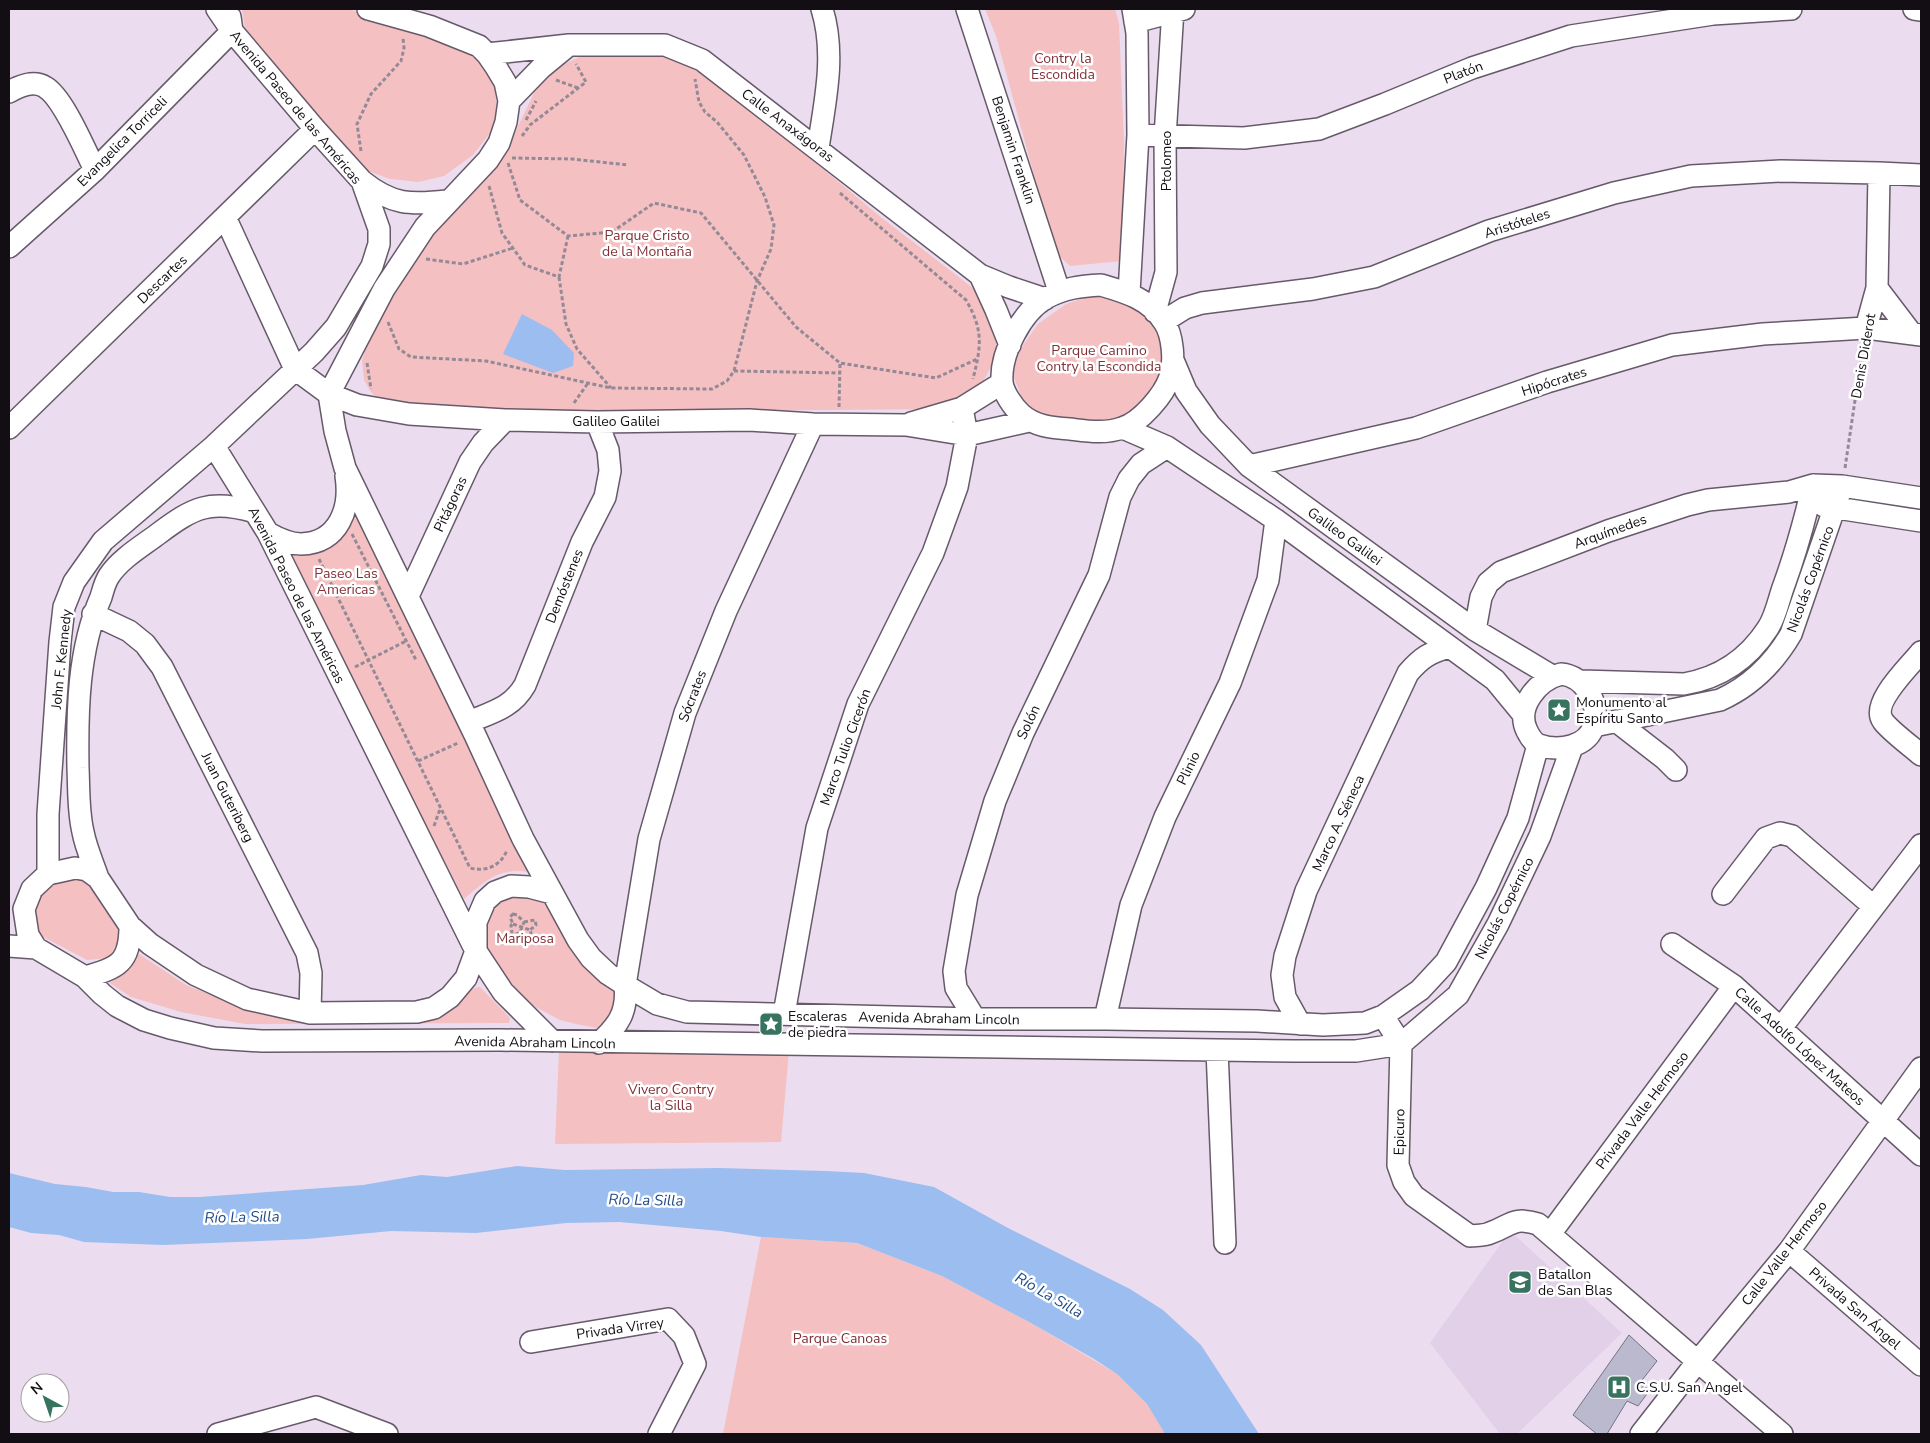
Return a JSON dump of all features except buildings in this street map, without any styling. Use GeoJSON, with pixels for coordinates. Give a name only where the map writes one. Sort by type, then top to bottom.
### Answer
{"type":"FeatureCollection","features":[{"type":"Feature","properties":{"kind":"street","name":"Avenida Paseo de las Américas"},"geometry":{"type":"LineString","coordinates":[[217,9],[232,31],[314,129],[362,181],[379,229],[379,244],[372,266],[336,327],[314,352],[214,446],[268,533],[476,951],[503,992],[552,1041]]}},
{"type":"Feature","properties":{"kind":"street"},"geometry":{"type":"LineString","coordinates":[[228,9],[232,31]]}},
{"type":"Feature","properties":{"kind":"street"},"geometry":{"type":"LineString","coordinates":[[368,9],[392,17],[426,18],[479,46],[487,54],[505,82],[509,101],[500,143],[488,160],[425,227],[384,289],[329,394],[335,431],[345,468],[523,838],[552,893]]}},
{"type":"Feature","properties":{"kind":"street"},"geometry":{"type":"LineString","coordinates":[[818,148],[828,81],[828,29],[822,9]]}},
{"type":"Feature","properties":{"kind":"street","name":"Benjamin Franklin"},"geometry":{"type":"LineString","coordinates":[[967,9],[1052,295]]}},
{"type":"Feature","properties":{"kind":"street","name":"Platón"},"geometry":{"type":"LineString","coordinates":[[1138,135],[1244,138],[1320,128],[1385,104],[1472,68],[1571,36],[1713,14],[1790,9]]}},
{"type":"Feature","properties":{"kind":"street"},"geometry":{"type":"LineString","coordinates":[[1914,9],[1921,10]]}},
{"type":"Feature","properties":{"kind":"street"},"geometry":{"type":"LineString","coordinates":[[1134,15],[1177,10]]}},
{"type":"Feature","properties":{"kind":"street","name":"Ptolomeo"},"geometry":{"type":"LineString","coordinates":[[1160,316],[1166,272],[1165,137],[1177,10]]}},
{"type":"Feature","properties":{"kind":"street","name":"Ptolomeo"},"geometry":{"type":"LineString","coordinates":[[1129,293],[1138,135],[1138,33],[1134,15]]}},
{"type":"Feature","properties":{"kind":"street","name":"Evangelica Torriceli"},"geometry":{"type":"LineString","coordinates":[[9,247],[94,170],[232,31]]}},
{"type":"Feature","properties":{"kind":"street","name":"Calle Anaxágoras"},"geometry":{"type":"LineString","coordinates":[[487,54],[572,53],[665,45],[695,70],[818,148],[980,275],[1009,287],[1052,295]]}},
{"type":"Feature","properties":{"kind":"street"},"geometry":{"type":"LineString","coordinates":[[509,101],[537,71],[572,53]]}},
{"type":"Feature","properties":{"kind":"street"},"geometry":{"type":"LineString","coordinates":[[9,92],[27,84],[37,84],[45,86],[54,94],[68,116],[94,170]]}},
{"type":"Feature","properties":{"kind":"street","name":"Descartes"},"geometry":{"type":"LineString","coordinates":[[9,428],[314,129]]}},
{"type":"Feature","properties":{"kind":"street","name":"Aristóteles"},"geometry":{"type":"LineString","coordinates":[[1160,316],[1202,303],[1313,289],[1374,277],[1489,231],[1614,193],[1691,176],[1781,171],[1879,172],[1921,175]]}},
{"type":"Feature","properties":{"kind":"street","name":"Denis Diderot"},"geometry":{"type":"LineString","coordinates":[[1866,328],[1877,288],[1879,172]]}},
{"type":"Feature","properties":{"kind":"street"},"geometry":{"type":"LineString","coordinates":[[362,181],[375,192],[393,200],[426,204],[448,201]]}},
{"type":"Feature","properties":{"kind":"street"},"geometry":{"type":"LineString","coordinates":[[225,217],[295,369]]}},
{"type":"Feature","properties":{"kind":"street","name":"Calle Anaxágoras"},"geometry":{"type":"LineString","coordinates":[[980,275],[1010,345]]}},
{"type":"Feature","properties":{"kind":"street"},"geometry":{"type":"LineString","coordinates":[[1100,285],[1129,293],[1144,301],[1160,316],[1169,330],[1173,360],[1170,377],[1161,396],[1144,414],[1123,428],[1100,432],[1046,426],[1029,421],[1017,410],[1002,383],[1004,363],[1010,345],[1027,314],[1052,295],[1078,286],[1100,285]]}},
{"type":"Feature","properties":{"kind":"street"},"geometry":{"type":"LineString","coordinates":[[1877,288],[1916,334]]}},
{"type":"Feature","properties":{"kind":"street","name":"Hipócrates"},"geometry":{"type":"LineString","coordinates":[[1249,466],[1416,428],[1547,382],[1672,345],[1763,334],[1866,328],[1916,334]]}},
{"type":"Feature","properties":{"kind":"street","name":"Galileo Galilei"},"geometry":{"type":"LineString","coordinates":[[1173,360],[1186,391],[1210,425],[1249,466],[1475,630],[1552,676]]}},
{"type":"Feature","properties":{"kind":"street","name":"Galileo Galilei"},"geometry":{"type":"LineString","coordinates":[[295,369],[329,394],[357,405],[409,414],[505,420],[597,422],[749,420],[813,424],[840,415],[967,435],[1029,421]]}},
{"type":"Feature","properties":{"kind":"street","name":"Galileo Galilei"},"geometry":{"type":"LineString","coordinates":[[906,425],[962,408],[1002,383]]}},
{"type":"Feature","properties":{"kind":"street","name":"Marco Tulio Cicerón"},"geometry":{"type":"LineString","coordinates":[[784,1014],[817,828],[858,704],[933,554],[957,487],[967,435],[962,408]]}},
{"type":"Feature","properties":{"kind":"street","name":"Pitágoras"},"geometry":{"type":"LineString","coordinates":[[408,596],[470,462],[483,443],[505,420]]}},
{"type":"Feature","properties":{"kind":"street","name":"Demóstenes"},"geometry":{"type":"LineString","coordinates":[[472,729],[518,697],[525,685],[582,542],[605,497],[610,471],[608,450],[597,422]]}},
{"type":"Feature","properties":{"kind":"street","name":"Sócrates"},"geometry":{"type":"LineString","coordinates":[[599,1043],[620,1020],[626,996],[625,985],[649,839],[685,714],[726,612],[813,424]]}},
{"type":"Feature","properties":{"kind":"street","name":"Galileo Galilei"},"geometry":{"type":"LineString","coordinates":[[1123,428],[1167,447],[1276,520],[1495,680],[1522,714]]}},
{"type":"Feature","properties":{"kind":"street","name":"John F. Kennedy"},"geometry":{"type":"LineString","coordinates":[[48,874],[48,814],[64,607],[74,582],[103,541],[214,446]]}},
{"type":"Feature","properties":{"kind":"street","name":"Solón"},"geometry":{"type":"LineString","coordinates":[[975,1019],[956,988],[954,971],[967,895],[995,801],[1023,732],[1099,576],[1120,498],[1129,479],[1141,464],[1167,447]]}},
{"type":"Feature","properties":{"kind":"street"},"geometry":{"type":"LineString","coordinates":[[268,533],[280,539],[300,544],[318,542],[333,530],[343,516],[347,502],[345,468]]}},
{"type":"Feature","properties":{"kind":"street"},"geometry":{"type":"LineString","coordinates":[[1836,508],[1842,486]]}},
{"type":"Feature","properties":{"kind":"street"},"geometry":{"type":"LineString","coordinates":[[1811,494],[1842,486],[1921,498]]}},
{"type":"Feature","properties":{"kind":"street","name":"Arquímedes"},"geometry":{"type":"LineString","coordinates":[[1475,630],[1481,596],[1488,583],[1501,572],[1608,531],[1687,505],[1727,498],[1789,492],[1811,494]]}},
{"type":"Feature","properties":{"kind":"street"},"geometry":{"type":"LineString","coordinates":[[1811,494],[1836,508],[1921,521]]}},
{"type":"Feature","properties":{"kind":"street","name":"Nicolás Copérnico"},"geometry":{"type":"LineString","coordinates":[[1581,681],[1684,684],[1718,675],[1734,666],[1748,653],[1769,627],[1798,548],[1811,494]]}},
{"type":"Feature","properties":{"kind":"street","name":"John F. Kennedy"},"geometry":{"type":"LineString","coordinates":[[98,878],[83,833],[79,808],[77,721],[86,642],[93,614],[110,576],[126,559],[182,517],[194,510],[209,506],[225,505],[255,512]]}},
{"type":"Feature","properties":{"kind":"street","name":"Nicolás Copérnico"},"geometry":{"type":"LineString","coordinates":[[1594,726],[1720,700],[1734,694],[1765,670],[1778,655],[1791,634],[1836,508]]}},
{"type":"Feature","properties":{"kind":"street","name":"Plinio"},"geometry":{"type":"LineString","coordinates":[[1105,1018],[1132,905],[1165,817],[1230,683],[1268,580],[1276,520]]}},
{"type":"Feature","properties":{"kind":"street","name":"Juan Guteriberg"},"geometry":{"type":"LineString","coordinates":[[93,614],[128,632],[145,644],[162,667],[307,953],[311,972],[310,1013]]}},
{"type":"Feature","properties":{"kind":"street","name":"Marco A. Séneca"},"geometry":{"type":"LineString","coordinates":[[1300,1024],[1285,997],[1282,976],[1285,956],[1306,891],[1408,673],[1420,659],[1432,652],[1449,647]]}},
{"type":"Feature","properties":{"kind":"street"},"geometry":{"type":"LineString","coordinates":[[1921,652],[1882,699],[1880,710],[1882,720],[1921,755]]}},
{"type":"Feature","properties":{"kind":"street"},"geometry":{"type":"LineString","coordinates":[[1561,674],[1571,675],[1581,681],[1594,703],[1594,726],[1589,734],[1572,747],[1558,748],[1538,745],[1526,729],[1522,714],[1525,704],[1533,693],[1552,676],[1561,674]]}},
{"type":"Feature","properties":{"kind":"street"},"geometry":{"type":"LineString","coordinates":[[1616,721],[1665,759],[1676,770]]}},
{"type":"Feature","properties":{"kind":"street","name":"Nicolás Copérnico"},"geometry":{"type":"LineString","coordinates":[[1383,1016],[1420,990],[1446,962],[1486,888],[1518,818],[1538,745]]}},
{"type":"Feature","properties":{"kind":"street","name":"Nicolás Copérnico"},"geometry":{"type":"LineString","coordinates":[[1401,1044],[1458,995],[1498,924],[1540,836],[1572,747]]}},
{"type":"Feature","properties":{"kind":"street"},"geometry":{"type":"LineString","coordinates":[[1723,894],[1766,838],[1780,833],[1792,836],[1874,906]]}},
{"type":"Feature","properties":{"kind":"street"},"geometry":{"type":"LineString","coordinates":[[1780,1028],[1921,845]]}},
{"type":"Feature","properties":{"kind":"street"},"geometry":{"type":"LineString","coordinates":[[36,948],[16,912],[32,889],[48,874],[75,868],[87,870],[98,878],[130,926],[150,944],[196,975],[247,999],[310,1013],[417,1012],[434,1008],[450,997],[466,978],[476,951],[477,917],[486,901],[495,892],[511,886],[521,886],[552,893]]}},
{"type":"Feature","properties":{"kind":"street","name":"Avenida Abraham Lincoln"},"geometry":{"type":"LineString","coordinates":[[552,893],[578,940],[591,958],[608,974],[657,1004],[688,1012],[975,1019],[1105,1018],[1323,1026],[1365,1023],[1383,1016]]}},
{"type":"Feature","properties":{"kind":"street"},"geometry":{"type":"LineString","coordinates":[[85,977],[104,972],[116,966],[128,951],[130,926]]}},
{"type":"Feature","properties":{"kind":"street","name":"Calle Adolfo López Mateos"},"geometry":{"type":"LineString","coordinates":[[1672,944],[1734,986],[1921,1155]]}},
{"type":"Feature","properties":{"kind":"street"},"geometry":{"type":"LineString","coordinates":[[9,946],[36,948]]}},
{"type":"Feature","properties":{"kind":"street","name":"Avenida Abraham Lincoln"},"geometry":{"type":"LineString","coordinates":[[36,948],[85,977],[117,1006],[144,1020],[214,1038],[262,1041],[552,1041],[1356,1051],[1401,1044]]}},
{"type":"Feature","properties":{"kind":"street","name":"Privada Valle Hermoso"},"geometry":{"type":"LineString","coordinates":[[1550,1234],[1734,986]]}},
{"type":"Feature","properties":{"kind":"street"},"geometry":{"type":"LineString","coordinates":[[1383,1016],[1401,1044]]}},
{"type":"Feature","properties":{"kind":"street","name":"Epicuro"},"geometry":{"type":"LineString","coordinates":[[1401,1044],[1398,1165],[1404,1182],[1414,1196],[1470,1236],[1489,1234],[1512,1222],[1526,1220],[1538,1224],[1550,1234]]}},
{"type":"Feature","properties":{"kind":"street"},"geometry":{"type":"LineString","coordinates":[[1217,1050],[1225,1242]]}},
{"type":"Feature","properties":{"kind":"street","name":"Calle Valle Hermoso"},"geometry":{"type":"LineString","coordinates":[[1641,1434],[1698,1361],[1789,1252],[1921,1068]]}},
{"type":"Feature","properties":{"kind":"street"},"geometry":{"type":"LineString","coordinates":[[1550,1234],[1782,1434]]}},
{"type":"Feature","properties":{"kind":"street","name":"Privada San Ángel"},"geometry":{"type":"LineString","coordinates":[[1789,1252],[1921,1365]]}},
{"type":"Feature","properties":{"kind":"street","name":"Privada Virrey"},"geometry":{"type":"LineString","coordinates":[[532,1342],[668,1319],[684,1336],[694,1364],[659,1434]]}},
{"type":"Feature","properties":{"kind":"street"},"geometry":{"type":"LineString","coordinates":[[218,1434],[316,1407],[387,1434]]}},
{"type":"Feature","properties":{"kind":"path"},"geometry":{"type":"LineString","coordinates":[[363,156],[360,149],[357,124],[371,94],[392,69],[401,62],[404,39],[392,17]]}},
{"type":"Feature","properties":{"kind":"path"},"geometry":{"type":"LineString","coordinates":[[572,53],[583,61]]}},
{"type":"Feature","properties":{"kind":"path"},"geometry":{"type":"LineString","coordinates":[[569,66],[572,53]]}},
{"type":"Feature","properties":{"kind":"path"},"geometry":{"type":"LineString","coordinates":[[540,93],[520,136],[530,125],[586,82],[572,53]]}},
{"type":"Feature","properties":{"kind":"path"},"geometry":{"type":"LineString","coordinates":[[695,70],[703,84]]}},
{"type":"Feature","properties":{"kind":"path"},"geometry":{"type":"LineString","coordinates":[[382,324],[386,315],[399,349],[411,357],[486,361],[611,388],[712,389],[727,381],[734,371],[757,281],[771,249],[774,225],[765,197],[744,155],[717,122],[705,112],[699,102],[695,70]]}},
{"type":"Feature","properties":{"kind":"path"},"geometry":{"type":"LineString","coordinates":[[506,158],[511,152]]}},
{"type":"Feature","properties":{"kind":"path"},"geometry":{"type":"LineString","coordinates":[[506,158],[572,159],[628,165]]}},
{"type":"Feature","properties":{"kind":"path"},"geometry":{"type":"LineString","coordinates":[[506,158],[520,200],[568,236],[612,232],[654,203],[700,212],[796,328],[840,363],[936,378],[977,359]]}},
{"type":"Feature","properties":{"kind":"path"},"geometry":{"type":"LineString","coordinates":[[486,178],[502,233],[524,265],[559,278]]}},
{"type":"Feature","properties":{"kind":"path"},"geometry":{"type":"LineString","coordinates":[[835,188],[966,300],[975,316],[980,338],[973,379],[968,384]]}},
{"type":"Feature","properties":{"kind":"path"},"geometry":{"type":"LineString","coordinates":[[568,236],[559,278],[566,324],[577,349],[611,388]]}},
{"type":"Feature","properties":{"kind":"path"},"geometry":{"type":"LineString","coordinates":[[427,251],[422,258],[463,264],[513,248]]}},
{"type":"Feature","properties":{"kind":"path","name":"Denis Diderot"},"geometry":{"type":"LineString","coordinates":[[1842,486],[1866,328]]}},
{"type":"Feature","properties":{"kind":"path"},"geometry":{"type":"LineString","coordinates":[[366,358],[370,388],[377,394]]}},
{"type":"Feature","properties":{"kind":"path"},"geometry":{"type":"LineString","coordinates":[[840,363],[840,415]]}},
{"type":"Feature","properties":{"kind":"path"},"geometry":{"type":"LineString","coordinates":[[734,371],[840,373]]}},
{"type":"Feature","properties":{"kind":"path"},"geometry":{"type":"LineString","coordinates":[[829,405],[840,415]]}},
{"type":"Feature","properties":{"kind":"path"},"geometry":{"type":"LineString","coordinates":[[840,415],[848,405]]}},
{"type":"Feature","properties":{"kind":"path"},"geometry":{"type":"LineString","coordinates":[[571,408],[581,408]]}},
{"type":"Feature","properties":{"kind":"path"},"geometry":{"type":"LineString","coordinates":[[310,543],[470,868],[480,870],[490,868],[504,858],[509,847]]}},
{"type":"Feature","properties":{"kind":"path"},"geometry":{"type":"LineString","coordinates":[[338,676],[406,641]]}},
{"type":"Feature","properties":{"kind":"path"},"geometry":{"type":"LineString","coordinates":[[418,762],[472,729]]}},
{"type":"Feature","properties":{"kind":"path"},"geometry":{"type":"LineString","coordinates":[[520,932],[517,934],[512,932],[511,925],[513,924],[510,917],[513,914],[524,920],[535,920],[536,925],[530,930],[531,934],[525,938],[522,937],[520,932],[524,920]]}},
{"type":"Feature","properties":{"kind":"path"},"geometry":{"type":"LineString","coordinates":[[513,924],[530,930]]}},
{"type":"Feature","properties":{"kind":"shaded area","name":"Batallon de San Blas"},"geometry":{"type":"Polygon","coordinates":[[[1510,1231],[1622,1333],[1517,1434],[1500,1434],[1430,1343],[1510,1231]]]}},
{"type":"Feature","properties":{"kind":"green space"},"geometry":{"type":"Polygon","coordinates":[[[242,9],[349,9],[466,49],[483,65],[494,86],[498,111],[491,132],[473,155],[444,176],[418,182],[390,179],[368,171],[350,155],[245,28],[242,9]]]}},
{"type":"Feature","properties":{"kind":"green space","name":"Contry la Escondida"},"geometry":{"type":"Polygon","coordinates":[[[985,9],[1115,9],[1119,23],[1124,142],[1122,261],[1070,266],[1055,252],[996,36],[985,9]]]}},
{"type":"Feature","properties":{"kind":"green space","name":"Parque Cristo de la Montaña"},"geometry":{"type":"Polygon","coordinates":[[[657,49],[700,67],[882,218],[973,288],[990,314],[996,333],[995,353],[991,367],[985,379],[978,387],[942,409],[419,413],[381,403],[371,392],[364,380],[362,361],[367,344],[427,238],[507,149],[534,93],[547,75],[562,65],[586,54],[657,49]]]}},
{"type":"Feature","properties":{"kind":"green space","name":"Parque Camino Contry la Escondida"},"geometry":{"type":"Polygon","coordinates":[[[1097,294],[1127,300],[1147,313],[1161,343],[1162,374],[1148,401],[1122,419],[1075,421],[1036,413],[1022,398],[1009,365],[1038,324],[1066,304],[1097,294]]]}},
{"type":"Feature","properties":{"kind":"green space","name":"Paseo Las Americas"},"geometry":{"type":"Polygon","coordinates":[[[357,510],[528,872],[509,872],[493,877],[464,899],[287,552],[337,535],[357,510]]]}},
{"type":"Feature","properties":{"kind":"green space"},"geometry":{"type":"Polygon","coordinates":[[[82,870],[117,920],[119,940],[109,958],[87,960],[30,930],[35,896],[50,877],[82,870]]]}},
{"type":"Feature","properties":{"kind":"green space","name":"Mariposa"},"geometry":{"type":"Polygon","coordinates":[[[505,893],[545,900],[613,986],[619,1001],[610,1023],[596,1028],[560,1020],[530,1004],[507,982],[486,947],[487,911],[505,893]]]}},
{"type":"Feature","properties":{"kind":"green space"},"geometry":{"type":"Polygon","coordinates":[[[139,954],[186,985],[244,1008],[442,1012],[474,988],[480,987],[510,1018],[509,1023],[245,1024],[181,1012],[131,997],[110,983],[139,954]]]}},
{"type":"Feature","properties":{"kind":"green space","name":"Vivero Contry la Silla"},"geometry":{"type":"Polygon","coordinates":[[[559,1051],[789,1051],[781,1142],[555,1144],[559,1051]]]}},
{"type":"Feature","properties":{"kind":"green space","name":"Parque Canoas"},"geometry":{"type":"Polygon","coordinates":[[[761,1237],[857,1243],[942,1276],[1031,1323],[1117,1374],[1147,1404],[1165,1434],[723,1434],[761,1237]]]}},
{"type":"Feature","properties":{"kind":"water"},"geometry":{"type":"Polygon","coordinates":[[[522,314],[552,330],[574,353],[573,366],[553,373],[503,354],[522,314]]]}},
{"type":"Feature","properties":{"kind":"water","name":"Río La Silla"},"geometry":{"type":"Polygon","coordinates":[[[517,1166],[565,1170],[719,1168],[826,1171],[864,1173],[934,1187],[1008,1228],[1130,1289],[1163,1310],[1201,1345],[1259,1434],[1165,1434],[1147,1404],[1117,1374],[1094,1359],[942,1276],[857,1243],[761,1237],[721,1231],[619,1222],[566,1223],[476,1233],[391,1231],[307,1239],[163,1245],[84,1242],[59,1235],[31,1233],[9,1227],[9,1173],[55,1184],[113,1192],[139,1192],[170,1197],[200,1197],[363,1185],[421,1175],[447,1177],[517,1166]]]}},
{"type":"Feature","properties":{"kind":"place","name":"Monumento al Espíritu Santo"},"geometry":{"type":"Point","coordinates":[1559,710]}},
{"type":"Feature","properties":{"kind":"place","name":"Escaleras de piedra"},"geometry":{"type":"Point","coordinates":[771,1024]}},
{"type":"Feature","properties":{"kind":"place","name":"Batallon de San Blas"},"geometry":{"type":"Point","coordinates":[1520,1282]}},
{"type":"Feature","properties":{"kind":"place","name":"C.S.U. San Angel"},"geometry":{"type":"Point","coordinates":[1619,1387]}}]}
